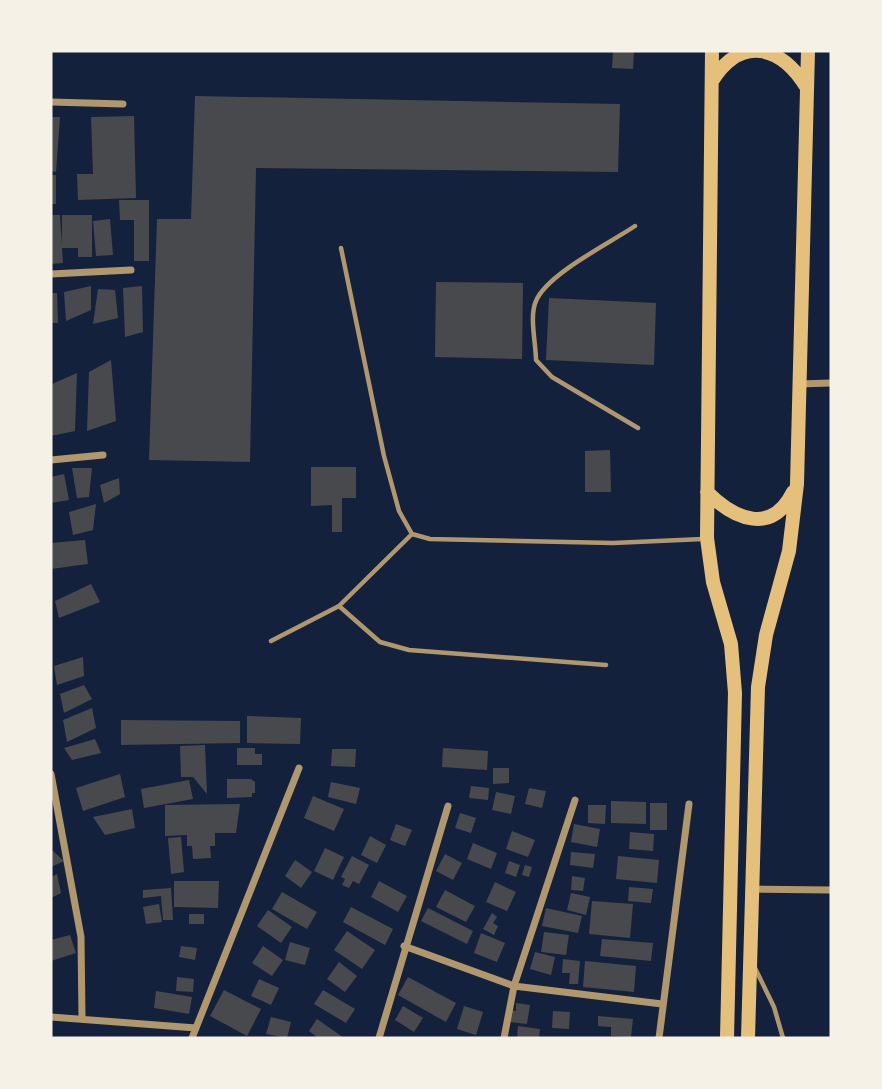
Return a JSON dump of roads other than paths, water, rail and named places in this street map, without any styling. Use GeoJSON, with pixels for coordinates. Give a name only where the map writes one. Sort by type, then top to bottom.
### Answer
{"type":"FeatureCollection","features":[{"type":"Feature","properties":{"kind":"highway"},"geometry":{"type":"LineString","coordinates":[[712,51],[707,538],[713,582],[731,644],[735,692],[727,1038]]}},
{"type":"Feature","properties":{"kind":"highway"},"geometry":{"type":"LineString","coordinates":[[711,83],[723,63],[735,55],[746,51],[765,52],[786,62],[807,89]]}},
{"type":"Feature","properties":{"kind":"highway"},"geometry":{"type":"LineString","coordinates":[[748,1038],[758,687],[766,635],[789,551],[797,484],[808,51]]}},
{"type":"Feature","properties":{"kind":"highway"},"geometry":{"type":"LineString","coordinates":[[707,492],[737,515],[774,517],[785,508],[797,484]]}},
{"type":"Feature","properties":{"kind":"street"},"geometry":{"type":"LineString","coordinates":[[51,102],[123,104]]}},
{"type":"Feature","properties":{"kind":"street"},"geometry":{"type":"LineString","coordinates":[[51,274],[131,270]]}},
{"type":"Feature","properties":{"kind":"street"},"geometry":{"type":"LineString","coordinates":[[799,384],[831,383]]}},
{"type":"Feature","properties":{"kind":"street"},"geometry":{"type":"LineString","coordinates":[[51,460],[103,455]]}},
{"type":"Feature","properties":{"kind":"street"},"geometry":{"type":"LineString","coordinates":[[192,1038],[299,768]]}},
{"type":"Feature","properties":{"kind":"street"},"geometry":{"type":"LineString","coordinates":[[51,774],[81,937],[82,1018]]}},
{"type":"Feature","properties":{"kind":"street"},"geometry":{"type":"LineString","coordinates":[[504,1038],[514,986],[575,800]]}},
{"type":"Feature","properties":{"kind":"street"},"geometry":{"type":"LineString","coordinates":[[659,1038],[689,804]]}},
{"type":"Feature","properties":{"kind":"street"},"geometry":{"type":"LineString","coordinates":[[379,1038],[404,946],[448,806]]}},
{"type":"Feature","properties":{"kind":"street"},"geometry":{"type":"LineString","coordinates":[[751,889],[831,890]]}},
{"type":"Feature","properties":{"kind":"street"},"geometry":{"type":"LineString","coordinates":[[404,946],[514,986],[662,1004]]}},
{"type":"Feature","properties":{"kind":"street"},"geometry":{"type":"LineString","coordinates":[[51,1017],[196,1028]]}},
{"type":"Feature","properties":{"kind":"lane"},"geometry":{"type":"LineString","coordinates":[[635,226],[544,287],[534,303],[536,360],[552,377],[638,428]]}},
{"type":"Feature","properties":{"kind":"lane"},"geometry":{"type":"LineString","coordinates":[[341,248],[384,456],[399,511],[412,534],[430,539],[587,542],[707,538]]}},
{"type":"Feature","properties":{"kind":"lane"},"geometry":{"type":"LineString","coordinates":[[271,641],[339,606],[412,534]]}},
{"type":"Feature","properties":{"kind":"lane"},"geometry":{"type":"LineString","coordinates":[[339,606],[380,642],[409,650],[606,665]]}},
{"type":"Feature","properties":{"kind":"lane"},"geometry":{"type":"LineString","coordinates":[[750,957],[774,1007],[783,1038]]}}]}
